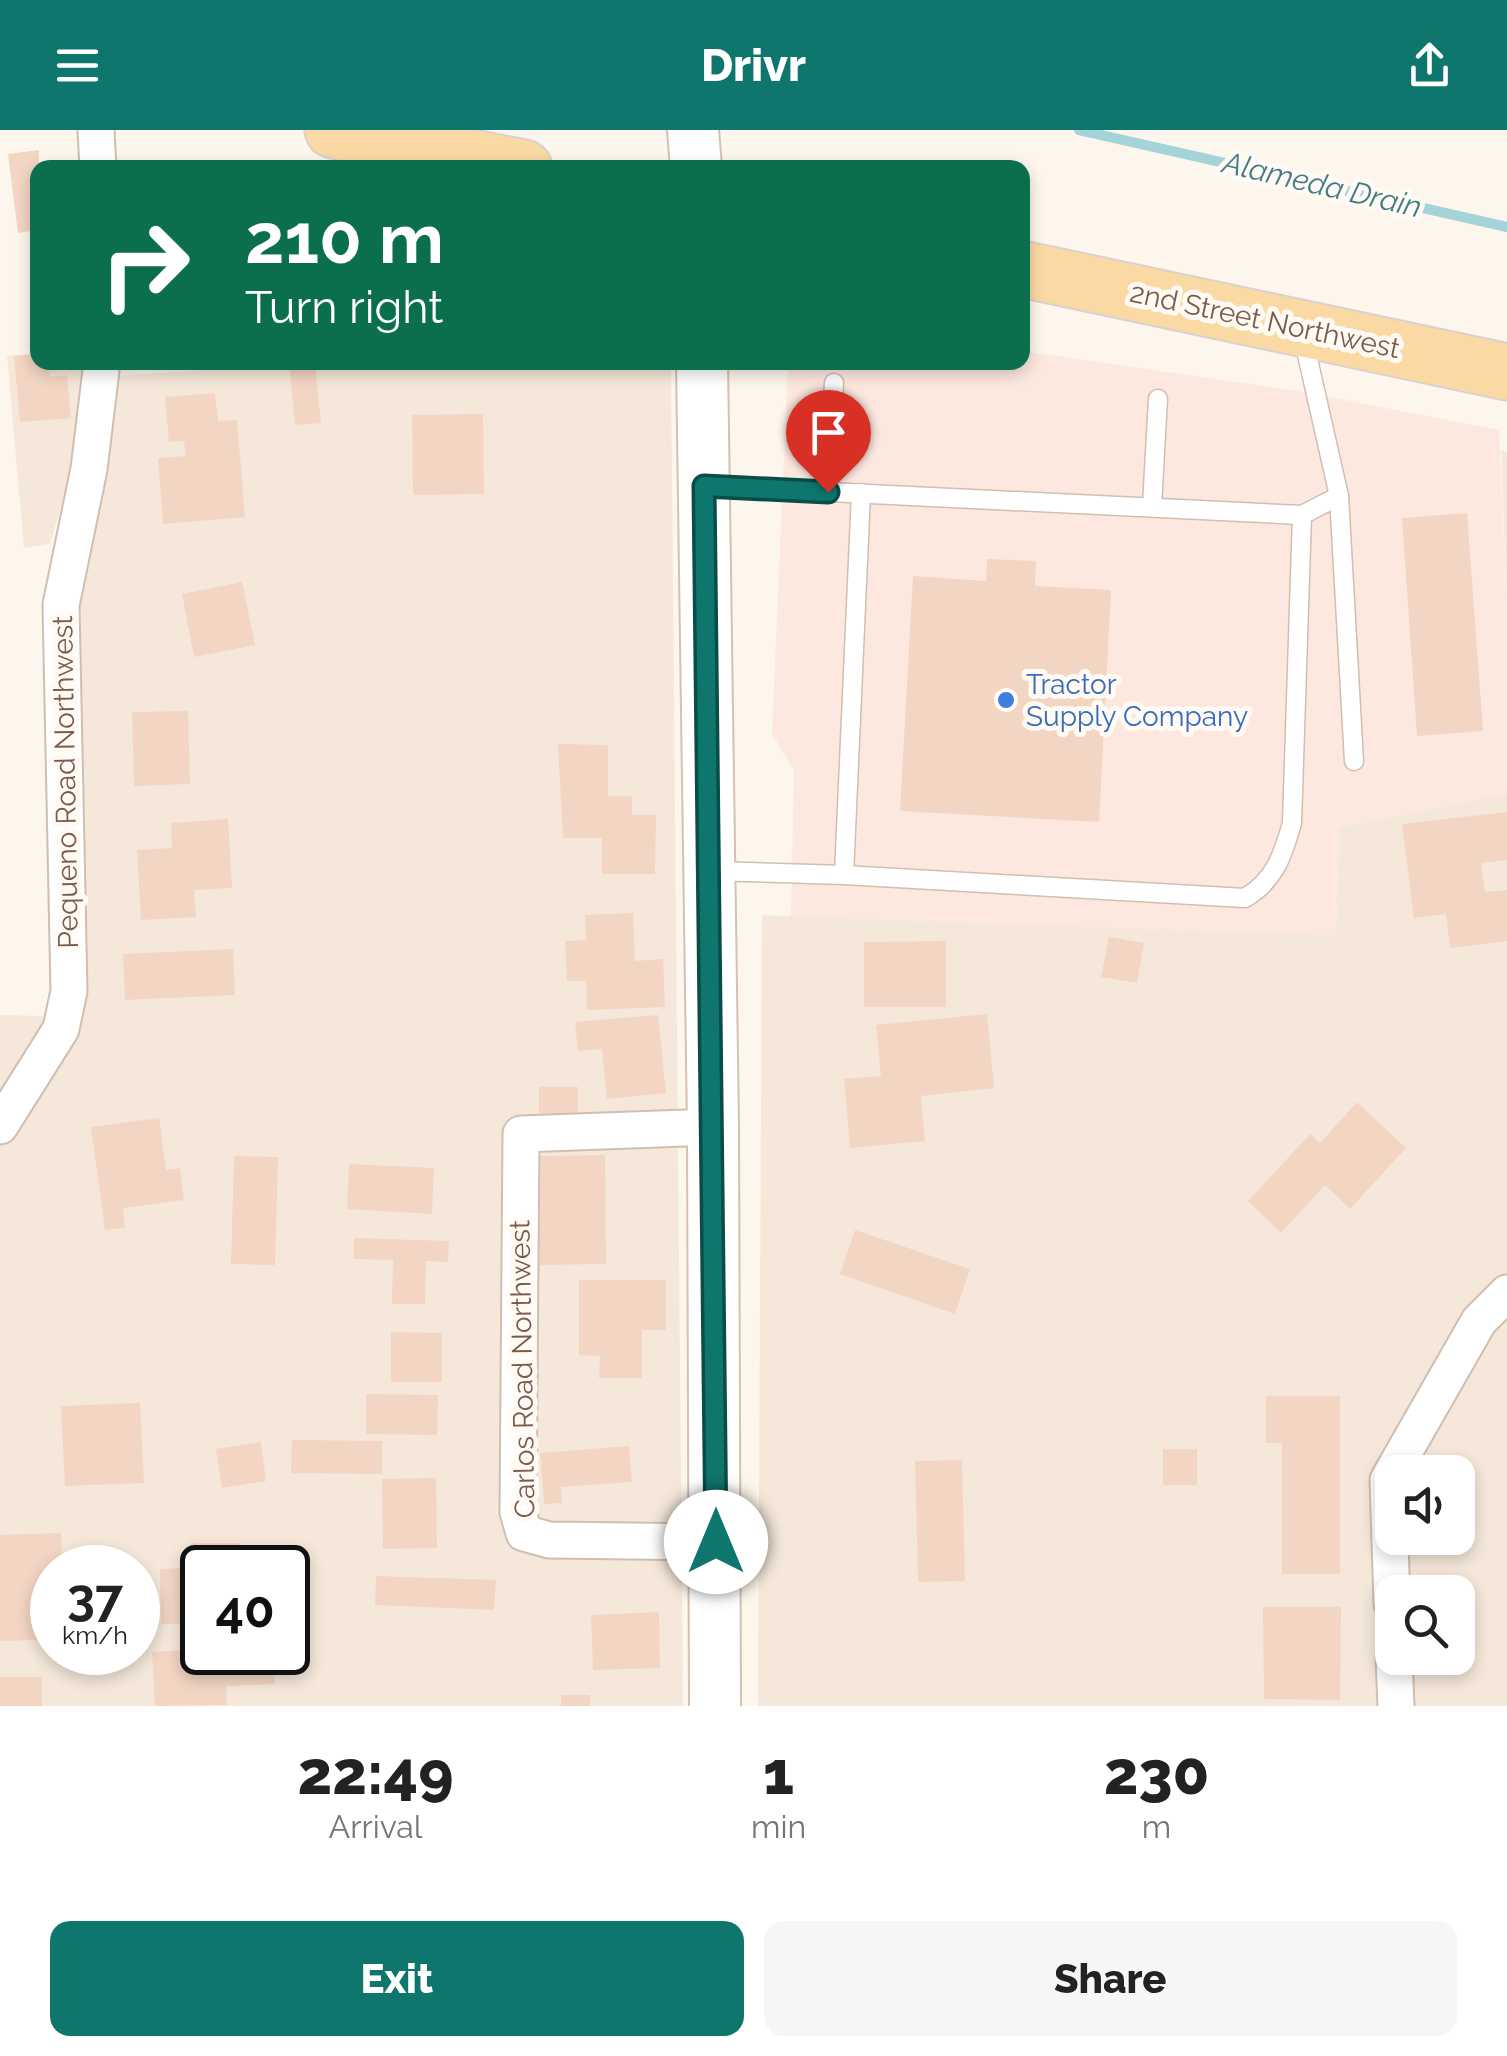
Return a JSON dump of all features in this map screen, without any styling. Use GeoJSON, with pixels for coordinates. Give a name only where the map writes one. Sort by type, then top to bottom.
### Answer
{"type":"FeatureCollection","features":[{"type":"Feature","properties":{"kind":"main road"},"geometry":{"type":"LineString","coordinates":[[333,130],[484,160]]}},
{"type":"Feature","properties":{"kind":"main road","name":"2nd Street Northwest"},"geometry":{"type":"LineString","coordinates":[[1030,271],[1507,372]]}},
{"type":"Feature","properties":{"kind":"street"},"geometry":{"type":"LineString","coordinates":[[96,130],[98,160]]}},
{"type":"Feature","properties":{"kind":"street"},"geometry":{"type":"LineString","coordinates":[[693,130],[695,160]]}},
{"type":"Feature","properties":{"kind":"street","name":"Pequeno Road Northwest"},"geometry":{"type":"LineString","coordinates":[[0,1126],[61,1029],[68,990],[61,605],[90,469],[101,370]]}},
{"type":"Feature","properties":{"kind":"street"},"geometry":{"type":"LineString","coordinates":[[702,370],[713,1127],[715,1706]]}},
{"type":"Feature","properties":{"kind":"street","name":"Carlos Road Northwest"},"geometry":{"type":"LineString","coordinates":[[713,1127],[521,1134],[518,1512],[524,1533],[549,1540],[716,1542]]}},
{"type":"Feature","properties":{"kind":"street"},"geometry":{"type":"LineString","coordinates":[[1391,1575],[1388,1480],[1479,1320],[1507,1293]]}},
{"type":"Feature","properties":{"kind":"street"},"geometry":{"type":"LineString","coordinates":[[1395,1675],[1396,1706]]}},
{"type":"Feature","properties":{"kind":"lane"},"geometry":{"type":"LineString","coordinates":[[1301,326],[1340,496],[1354,762]]}},
{"type":"Feature","properties":{"kind":"lane"},"geometry":{"type":"LineString","coordinates":[[828,492],[834,383]]}},
{"type":"Feature","properties":{"kind":"lane"},"geometry":{"type":"LineString","coordinates":[[1152,506],[1158,398]]}},
{"type":"Feature","properties":{"kind":"lane"},"geometry":{"type":"LineString","coordinates":[[704,486],[1302,514],[1340,496]]}},
{"type":"Feature","properties":{"kind":"lane"},"geometry":{"type":"LineString","coordinates":[[844,875],[861,493]]}},
{"type":"Feature","properties":{"kind":"lane"},"geometry":{"type":"LineString","coordinates":[[710,870],[1244,898],[1263,888],[1282,861],[1292,822],[1302,514]]}},
{"type":"Feature","properties":{"kind":"shaded area"},"geometry":{"type":"Polygon","coordinates":[[[1030,352],[1304,392],[1499,430],[1507,608],[1507,793],[1339,827],[1336,935],[791,916],[794,770],[772,734],[788,370],[1030,370],[1030,352]]]}},
{"type":"Feature","properties":{"kind":"shaded area"},"geometry":{"type":"Polygon","coordinates":[[[30,354],[30,370],[81,370],[73,464],[50,544],[24,548],[7,356],[30,354]]]}},
{"type":"Feature","properties":{"kind":"shaded area"},"geometry":{"type":"Polygon","coordinates":[[[209,370],[671,370],[683,1706],[0,1706],[0,1015],[49,1016],[88,949],[73,586],[113,376],[209,370]]]}},
{"type":"Feature","properties":{"kind":"shaded area"},"geometry":{"type":"Polygon","coordinates":[[[1501,450],[1507,452],[1507,608],[1501,450]]]}},
{"type":"Feature","properties":{"kind":"shaded area"},"geometry":{"type":"Polygon","coordinates":[[[1507,793],[1507,1706],[758,1706],[762,915],[1336,935],[1339,827],[1507,793]]]}},
{"type":"Feature","properties":{"kind":"building"},"geometry":{"type":"Polygon","coordinates":[[[39,150],[39,160],[30,160],[30,231],[18,233],[8,154],[39,150]]]}},
{"type":"Feature","properties":{"kind":"building"},"geometry":{"type":"Polygon","coordinates":[[[30,355],[30,370],[50,370],[50,377],[67,375],[71,418],[20,422],[14,356],[30,355]]]}},
{"type":"Feature","properties":{"kind":"building"},"geometry":{"type":"Polygon","coordinates":[[[290,370],[316,370],[321,423],[295,425],[290,370]]]}},
{"type":"Feature","properties":{"kind":"building"},"geometry":{"type":"Polygon","coordinates":[[[215,393],[218,421],[237,420],[245,517],[163,524],[158,458],[186,456],[184,441],[169,442],[165,397],[215,393]]]}},
{"type":"Feature","properties":{"kind":"building"},"geometry":{"type":"Polygon","coordinates":[[[483,414],[484,494],[413,495],[412,415],[483,414]]]}},
{"type":"Feature","properties":{"kind":"building"},"geometry":{"type":"Polygon","coordinates":[[[1467,513],[1483,731],[1417,736],[1402,518],[1467,513]]]}},
{"type":"Feature","properties":{"kind":"building","name":"Tractor Supply Company"},"geometry":{"type":"Polygon","coordinates":[[[987,559],[1036,561],[1035,586],[1111,590],[1099,822],[900,811],[913,576],[986,581],[987,559]]]}},
{"type":"Feature","properties":{"kind":"building"},"geometry":{"type":"Polygon","coordinates":[[[242,582],[255,645],[194,657],[182,594],[242,582]]]}},
{"type":"Feature","properties":{"kind":"building"},"geometry":{"type":"Polygon","coordinates":[[[188,711],[190,784],[134,786],[132,712],[188,711]]]}},
{"type":"Feature","properties":{"kind":"building"},"geometry":{"type":"Polygon","coordinates":[[[558,744],[608,745],[608,796],[632,796],[632,815],[656,815],[655,874],[602,874],[602,838],[563,838],[558,744]]]}},
{"type":"Feature","properties":{"kind":"building"},"geometry":{"type":"Polygon","coordinates":[[[1507,812],[1507,860],[1481,863],[1485,892],[1507,890],[1507,941],[1450,948],[1446,914],[1414,918],[1402,824],[1507,812]]]}},
{"type":"Feature","properties":{"kind":"building"},"geometry":{"type":"Polygon","coordinates":[[[228,819],[232,888],[194,890],[196,917],[141,920],[137,850],[172,848],[171,823],[228,819]]]}},
{"type":"Feature","properties":{"kind":"building"},"geometry":{"type":"Polygon","coordinates":[[[633,913],[635,961],[663,959],[665,1007],[587,1010],[586,981],[567,981],[565,941],[586,940],[585,915],[633,913]]]}},
{"type":"Feature","properties":{"kind":"building"},"geometry":{"type":"Polygon","coordinates":[[[1109,937],[1144,943],[1137,983],[1101,977],[1109,937]]]}},
{"type":"Feature","properties":{"kind":"building"},"geometry":{"type":"Polygon","coordinates":[[[946,941],[946,1007],[864,1007],[864,942],[946,941]]]}},
{"type":"Feature","properties":{"kind":"building"},"geometry":{"type":"Polygon","coordinates":[[[233,949],[235,995],[125,1000],[123,954],[233,949]]]}},
{"type":"Feature","properties":{"kind":"building"},"geometry":{"type":"Polygon","coordinates":[[[987,1014],[994,1088],[921,1096],[925,1141],[850,1148],[844,1079],[881,1076],[876,1025],[987,1014]]]}},
{"type":"Feature","properties":{"kind":"building"},"geometry":{"type":"Polygon","coordinates":[[[658,1015],[666,1093],[607,1099],[602,1049],[578,1051],[575,1022],[658,1015]]]}},
{"type":"Feature","properties":{"kind":"building"},"geometry":{"type":"Polygon","coordinates":[[[539,1087],[578,1087],[578,1122],[539,1122],[539,1087]]]}},
{"type":"Feature","properties":{"kind":"building"},"geometry":{"type":"Polygon","coordinates":[[[1357,1102],[1406,1148],[1350,1209],[1325,1185],[1281,1233],[1248,1201],[1310,1134],[1320,1143],[1357,1102]]]}},
{"type":"Feature","properties":{"kind":"building"},"geometry":{"type":"Polygon","coordinates":[[[159,1118],[166,1170],[180,1168],[184,1200],[123,1208],[125,1228],[105,1230],[91,1127],[159,1118]]]}},
{"type":"Feature","properties":{"kind":"building"},"geometry":{"type":"Polygon","coordinates":[[[605,1155],[606,1264],[539,1265],[537,1156],[605,1155]]]}},
{"type":"Feature","properties":{"kind":"building"},"geometry":{"type":"Polygon","coordinates":[[[234,1156],[278,1157],[275,1265],[231,1264],[234,1156]]]}},
{"type":"Feature","properties":{"kind":"building"},"geometry":{"type":"Polygon","coordinates":[[[349,1164],[434,1168],[432,1214],[347,1209],[349,1164]]]}},
{"type":"Feature","properties":{"kind":"building"},"geometry":{"type":"Polygon","coordinates":[[[855,1230],[970,1269],[955,1314],[840,1274],[855,1230]]]}},
{"type":"Feature","properties":{"kind":"building"},"geometry":{"type":"Polygon","coordinates":[[[354,1238],[449,1241],[448,1262],[426,1261],[425,1304],[392,1304],[393,1260],[354,1259],[354,1238]]]}},
{"type":"Feature","properties":{"kind":"building"},"geometry":{"type":"Polygon","coordinates":[[[579,1280],[666,1280],[666,1330],[642,1330],[642,1378],[599,1378],[600,1356],[579,1355],[579,1280]]]}},
{"type":"Feature","properties":{"kind":"building"},"geometry":{"type":"Polygon","coordinates":[[[391,1332],[442,1333],[442,1382],[391,1382],[391,1332]]]}},
{"type":"Feature","properties":{"kind":"building"},"geometry":{"type":"Polygon","coordinates":[[[366,1394],[438,1395],[437,1435],[366,1434],[366,1394]]]}},
{"type":"Feature","properties":{"kind":"building"},"geometry":{"type":"Polygon","coordinates":[[[1266,1396],[1340,1396],[1340,1574],[1282,1574],[1282,1443],[1266,1443],[1266,1396]]]}},
{"type":"Feature","properties":{"kind":"building"},"geometry":{"type":"Polygon","coordinates":[[[140,1403],[144,1483],[65,1486],[61,1406],[140,1403]]]}},
{"type":"Feature","properties":{"kind":"building"},"geometry":{"type":"Polygon","coordinates":[[[292,1440],[382,1441],[382,1474],[291,1473],[292,1440]]]}},
{"type":"Feature","properties":{"kind":"building"},"geometry":{"type":"Polygon","coordinates":[[[261,1442],[266,1481],[222,1488],[216,1449],[261,1442]]]}},
{"type":"Feature","properties":{"kind":"building"},"geometry":{"type":"Polygon","coordinates":[[[629,1446],[632,1482],[561,1487],[562,1503],[544,1504],[540,1453],[629,1446]]]}},
{"type":"Feature","properties":{"kind":"building"},"geometry":{"type":"Polygon","coordinates":[[[1163,1449],[1197,1449],[1197,1485],[1163,1485],[1163,1449]]]}},
{"type":"Feature","properties":{"kind":"building"},"geometry":{"type":"Polygon","coordinates":[[[962,1460],[965,1581],[918,1582],[915,1461],[962,1460]]]}},
{"type":"Feature","properties":{"kind":"building"},"geometry":{"type":"Polygon","coordinates":[[[436,1478],[437,1548],[383,1549],[382,1479],[436,1478]]]}},
{"type":"Feature","properties":{"kind":"building"},"geometry":{"type":"Polygon","coordinates":[[[61,1533],[61,1545],[30,1545],[30,1640],[0,1641],[0,1535],[61,1533]]]}},
{"type":"Feature","properties":{"kind":"building"},"geometry":{"type":"Polygon","coordinates":[[[191,1543],[240,1545],[191,1545],[191,1543]]]}},
{"type":"Feature","properties":{"kind":"building"},"geometry":{"type":"Polygon","coordinates":[[[180,1568],[180,1624],[161,1624],[160,1569],[180,1568]]]}},
{"type":"Feature","properties":{"kind":"building"},"geometry":{"type":"Polygon","coordinates":[[[376,1576],[496,1580],[494,1610],[375,1605],[376,1576]]]}},
{"type":"Feature","properties":{"kind":"building"},"geometry":{"type":"Polygon","coordinates":[[[1263,1607],[1341,1607],[1340,1700],[1264,1699],[1263,1607]]]}},
{"type":"Feature","properties":{"kind":"building"},"geometry":{"type":"Polygon","coordinates":[[[659,1612],[660,1668],[593,1670],[591,1615],[659,1612]]]}},
{"type":"Feature","properties":{"kind":"building"},"geometry":{"type":"Polygon","coordinates":[[[180,1650],[180,1675],[274,1675],[275,1684],[226,1686],[227,1705],[155,1706],[153,1675],[160,1675],[160,1652],[180,1650]]]}},
{"type":"Feature","properties":{"kind":"building"},"geometry":{"type":"Polygon","coordinates":[[[0,1677],[42,1677],[42,1706],[0,1706],[0,1677]]]}},
{"type":"Feature","properties":{"kind":"building"},"geometry":{"type":"Polygon","coordinates":[[[561,1695],[590,1695],[590,1706],[561,1706],[561,1695]]]}},
{"type":"Feature","properties":{"kind":"waterway","name":"Alameda Drain"},"geometry":{"type":"LineString","coordinates":[[1079,130],[1507,227]]}},
{"type":"Feature","properties":{"kind":"place","name":"Tractor Supply Company"},"geometry":{"type":"Point","coordinates":[1006,700]}},
{"type":"Feature","properties":{"kind":"route"},"geometry":{"type":"LineString","coordinates":[[716,1542],[704,486],[828,492]]}}]}
